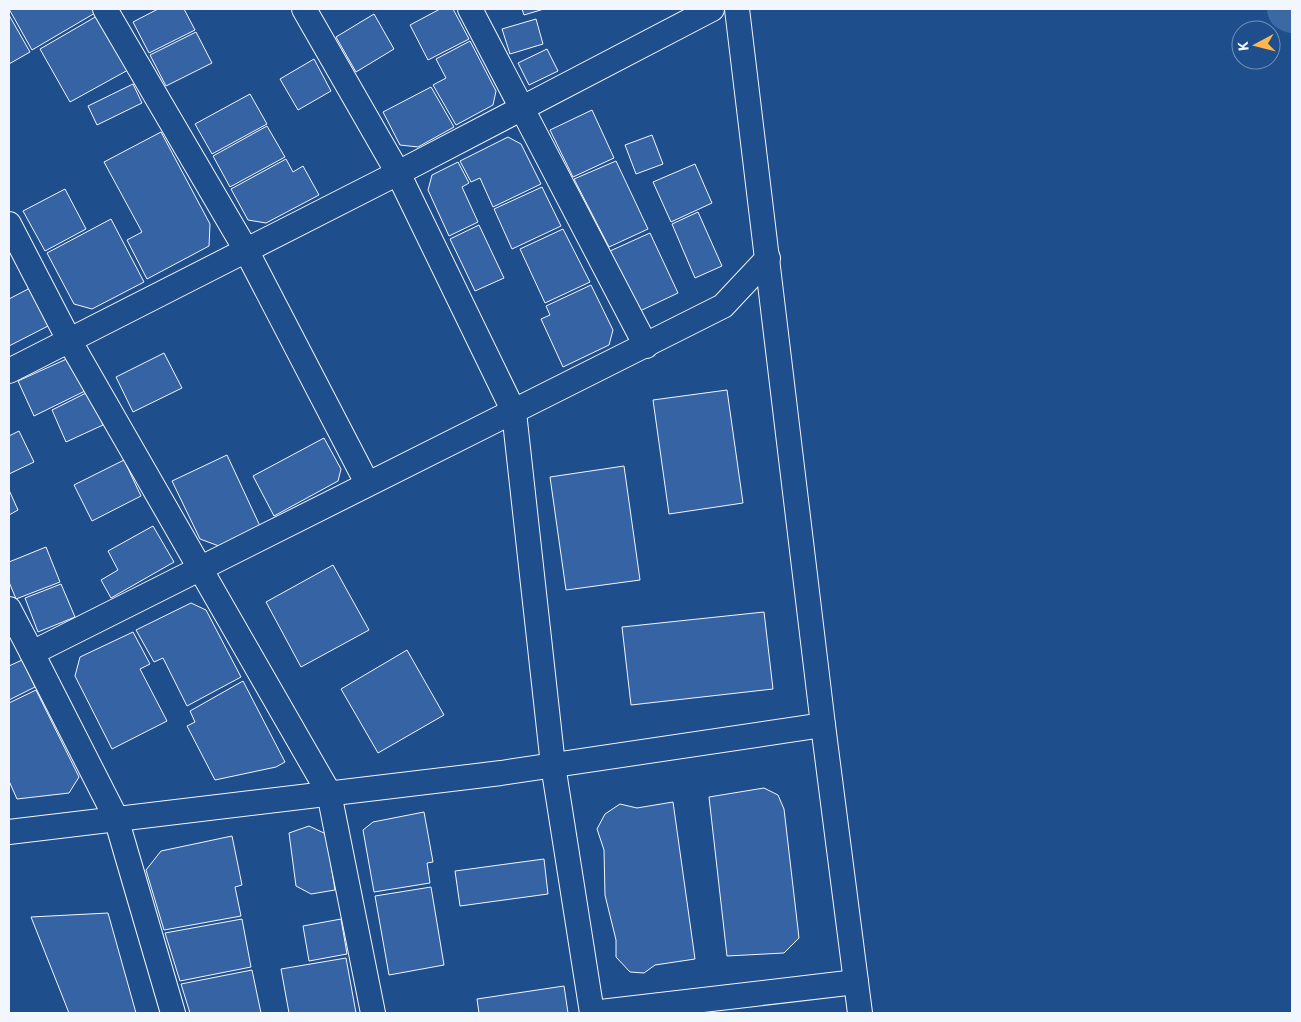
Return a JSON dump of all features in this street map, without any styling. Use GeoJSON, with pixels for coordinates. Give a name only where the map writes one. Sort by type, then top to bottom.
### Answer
{"type":"FeatureCollection","features":[{"type":"Feature","properties":{"kind":"street"},"geometry":{"type":"LineString","coordinates":[[105,9],[246,250],[367,483]]}},
{"type":"Feature","properties":{"kind":"street"},"geometry":{"type":"LineString","coordinates":[[304,9],[398,173],[514,412],[553,765],[592,1013],[856,982]]}},
{"type":"Feature","properties":{"kind":"street"},"geometry":{"type":"LineString","coordinates":[[470,9],[523,107],[646,346]]}},
{"type":"Feature","properties":{"kind":"street"},"geometry":{"type":"LineString","coordinates":[[9,370],[398,173],[712,9]]}},
{"type":"Feature","properties":{"kind":"street"},"geometry":{"type":"LineString","coordinates":[[737,9],[823,725],[860,1013]]}},
{"type":"Feature","properties":{"kind":"street"},"geometry":{"type":"LineString","coordinates":[[9,224],[69,340],[329,793],[373,1013]]}},
{"type":"Feature","properties":{"kind":"street"},"geometry":{"type":"LineString","coordinates":[[32,653],[367,483],[514,412],[724,306],[768,258]]}},
{"type":"Feature","properties":{"kind":"street"},"geometry":{"type":"LineString","coordinates":[[9,609],[116,818],[173,1013]]}},
{"type":"Feature","properties":{"kind":"street"},"geometry":{"type":"LineString","coordinates":[[9,832],[553,765],[823,725]]}},
{"type":"Feature","properties":{"kind":"building"},"geometry":{"type":"Polygon","coordinates":[[[9,9],[93,9],[95,13],[32,50],[9,9]]]}},
{"type":"Feature","properties":{"kind":"building"},"geometry":{"type":"Polygon","coordinates":[[[158,9],[184,9],[195,30],[149,53],[133,22],[158,9]]]}},
{"type":"Feature","properties":{"kind":"building"},"geometry":{"type":"Polygon","coordinates":[[[440,9],[453,9],[469,39],[428,60],[410,25],[440,9]]]}},
{"type":"Feature","properties":{"kind":"building"},"geometry":{"type":"Polygon","coordinates":[[[522,9],[544,9],[524,15],[522,9]]]}},
{"type":"Feature","properties":{"kind":"building"},"geometry":{"type":"Polygon","coordinates":[[[374,14],[394,49],[356,72],[336,37],[374,14]]]}},
{"type":"Feature","properties":{"kind":"building"},"geometry":{"type":"Polygon","coordinates":[[[9,15],[30,52],[9,64],[9,15]]]}},
{"type":"Feature","properties":{"kind":"building"},"geometry":{"type":"Polygon","coordinates":[[[97,16],[128,70],[70,102],[40,49],[97,16]]]}},
{"type":"Feature","properties":{"kind":"building"},"geometry":{"type":"Polygon","coordinates":[[[536,19],[543,44],[510,54],[502,29],[536,19]]]}},
{"type":"Feature","properties":{"kind":"building"},"geometry":{"type":"Polygon","coordinates":[[[196,32],[212,63],[166,86],[150,55],[196,32]]]}},
{"type":"Feature","properties":{"kind":"building"},"geometry":{"type":"Polygon","coordinates":[[[470,41],[496,91],[493,105],[456,125],[433,85],[446,78],[436,59],[470,41]]]}},
{"type":"Feature","properties":{"kind":"building"},"geometry":{"type":"Polygon","coordinates":[[[547,49],[558,71],[529,85],[518,63],[547,49]]]}},
{"type":"Feature","properties":{"kind":"building"},"geometry":{"type":"Polygon","coordinates":[[[314,59],[331,91],[298,110],[280,79],[314,59]]]}},
{"type":"Feature","properties":{"kind":"building"},"geometry":{"type":"Polygon","coordinates":[[[133,84],[142,103],[97,125],[88,106],[133,84]]]}},
{"type":"Feature","properties":{"kind":"building"},"geometry":{"type":"Polygon","coordinates":[[[431,87],[454,127],[418,147],[400,145],[383,112],[431,87]]]}},
{"type":"Feature","properties":{"kind":"building"},"geometry":{"type":"Polygon","coordinates":[[[250,94],[267,124],[212,154],[195,124],[250,94]]]}},
{"type":"Feature","properties":{"kind":"building"},"geometry":{"type":"Polygon","coordinates":[[[592,110],[614,158],[573,177],[550,130],[592,110]]]}},
{"type":"Feature","properties":{"kind":"building"},"geometry":{"type":"Polygon","coordinates":[[[267,126],[285,157],[230,187],[213,156],[267,126]]]}},
{"type":"Feature","properties":{"kind":"building"},"geometry":{"type":"Polygon","coordinates":[[[161,132],[210,224],[209,246],[147,279],[127,240],[142,232],[104,162],[161,132]]]}},
{"type":"Feature","properties":{"kind":"building"},"geometry":{"type":"Polygon","coordinates":[[[652,135],[663,164],[636,174],[625,145],[652,135]]]}},
{"type":"Feature","properties":{"kind":"building"},"geometry":{"type":"Polygon","coordinates":[[[508,137],[521,144],[541,184],[493,207],[480,178],[471,182],[460,161],[508,137]]]}},
{"type":"Feature","properties":{"kind":"building"},"geometry":{"type":"Polygon","coordinates":[[[286,159],[293,172],[303,166],[319,195],[266,223],[248,220],[231,189],[286,159]]]}},
{"type":"Feature","properties":{"kind":"building"},"geometry":{"type":"Polygon","coordinates":[[[616,161],[648,229],[609,247],[574,179],[616,161]]]}},
{"type":"Feature","properties":{"kind":"building"},"geometry":{"type":"Polygon","coordinates":[[[458,162],[469,183],[462,187],[478,222],[449,236],[428,190],[432,175],[458,162]]]}},
{"type":"Feature","properties":{"kind":"building"},"geometry":{"type":"Polygon","coordinates":[[[695,164],[712,203],[671,222],[653,182],[695,164]]]}},
{"type":"Feature","properties":{"kind":"building"},"geometry":{"type":"Polygon","coordinates":[[[542,187],[561,226],[512,249],[494,209],[542,187]]]}},
{"type":"Feature","properties":{"kind":"building"},"geometry":{"type":"Polygon","coordinates":[[[65,189],[86,229],[45,251],[23,211],[65,189]]]}},
{"type":"Feature","properties":{"kind":"building"},"geometry":{"type":"Polygon","coordinates":[[[698,212],[722,266],[695,278],[672,224],[698,212]]]}},
{"type":"Feature","properties":{"kind":"building"},"geometry":{"type":"Polygon","coordinates":[[[111,219],[144,282],[92,309],[74,304],[47,253],[111,219]]]}},
{"type":"Feature","properties":{"kind":"building"},"geometry":{"type":"Polygon","coordinates":[[[479,225],[504,278],[475,291],[450,239],[479,225]]]}},
{"type":"Feature","properties":{"kind":"building"},"geometry":{"type":"Polygon","coordinates":[[[563,229],[590,282],[545,303],[520,249],[563,229]]]}},
{"type":"Feature","properties":{"kind":"building"},"geometry":{"type":"Polygon","coordinates":[[[650,233],[678,293],[640,311],[610,251],[650,233]]]}},
{"type":"Feature","properties":{"kind":"building"},"geometry":{"type":"Polygon","coordinates":[[[591,285],[613,330],[609,345],[563,367],[541,319],[550,315],[546,306],[591,285]]]}},
{"type":"Feature","properties":{"kind":"building"},"geometry":{"type":"Polygon","coordinates":[[[30,288],[48,326],[9,346],[9,299],[30,288]]]}},
{"type":"Feature","properties":{"kind":"building"},"geometry":{"type":"Polygon","coordinates":[[[164,353],[182,388],[133,412],[116,377],[164,353]]]}},
{"type":"Feature","properties":{"kind":"building"},"geometry":{"type":"Polygon","coordinates":[[[71,357],[87,390],[34,416],[18,381],[71,357]]]}},
{"type":"Feature","properties":{"kind":"building"},"geometry":{"type":"Polygon","coordinates":[[[727,390],[743,503],[669,514],[653,400],[727,390]]]}},
{"type":"Feature","properties":{"kind":"building"},"geometry":{"type":"Polygon","coordinates":[[[88,392],[103,425],[66,442],[52,410],[88,392]]]}},
{"type":"Feature","properties":{"kind":"building"},"geometry":{"type":"Polygon","coordinates":[[[19,431],[34,462],[9,474],[9,436],[19,431]]]}},
{"type":"Feature","properties":{"kind":"building"},"geometry":{"type":"Polygon","coordinates":[[[324,438],[341,469],[338,481],[274,516],[253,476],[324,438]]]}},
{"type":"Feature","properties":{"kind":"building"},"geometry":{"type":"Polygon","coordinates":[[[227,455],[260,526],[219,546],[200,539],[172,481],[227,455]]]}},
{"type":"Feature","properties":{"kind":"building"},"geometry":{"type":"Polygon","coordinates":[[[124,460],[141,496],[92,521],[74,485],[124,460]]]}},
{"type":"Feature","properties":{"kind":"building"},"geometry":{"type":"Polygon","coordinates":[[[624,466],[640,580],[566,590],[550,477],[624,466]]]}},
{"type":"Feature","properties":{"kind":"building"},"geometry":{"type":"Polygon","coordinates":[[[9,490],[18,510],[9,515],[9,490]]]}},
{"type":"Feature","properties":{"kind":"building"},"geometry":{"type":"Polygon","coordinates":[[[153,526],[174,562],[111,598],[101,580],[118,570],[108,551],[153,526]]]}},
{"type":"Feature","properties":{"kind":"building"},"geometry":{"type":"Polygon","coordinates":[[[46,547],[60,582],[16,599],[9,582],[9,562],[46,547]]]}},
{"type":"Feature","properties":{"kind":"building"},"geometry":{"type":"Polygon","coordinates":[[[333,565],[369,630],[301,667],[266,602],[333,565]]]}},
{"type":"Feature","properties":{"kind":"building"},"geometry":{"type":"Polygon","coordinates":[[[61,584],[75,617],[38,632],[25,598],[61,584]]]}},
{"type":"Feature","properties":{"kind":"building"},"geometry":{"type":"Polygon","coordinates":[[[191,603],[206,610],[241,677],[187,706],[163,658],[154,662],[136,630],[191,603]]]}},
{"type":"Feature","properties":{"kind":"building"},"geometry":{"type":"Polygon","coordinates":[[[764,612],[773,689],[631,705],[622,627],[764,612]]]}},
{"type":"Feature","properties":{"kind":"building"},"geometry":{"type":"Polygon","coordinates":[[[133,632],[150,664],[140,669],[167,721],[112,749],[75,676],[80,657],[133,632]]]}},
{"type":"Feature","properties":{"kind":"building"},"geometry":{"type":"Polygon","coordinates":[[[407,650],[444,715],[378,753],[341,689],[407,650]]]}},
{"type":"Feature","properties":{"kind":"building"},"geometry":{"type":"Polygon","coordinates":[[[22,660],[35,687],[9,700],[9,666],[22,660]]]}},
{"type":"Feature","properties":{"kind":"building"},"geometry":{"type":"Polygon","coordinates":[[[243,681],[285,762],[276,767],[215,780],[187,726],[195,722],[190,711],[243,681]]]}},
{"type":"Feature","properties":{"kind":"building"},"geometry":{"type":"Polygon","coordinates":[[[36,690],[79,777],[69,793],[17,799],[9,781],[9,703],[36,690]]]}},
{"type":"Feature","properties":{"kind":"building"},"geometry":{"type":"Polygon","coordinates":[[[764,788],[778,795],[784,809],[799,938],[784,953],[727,956],[709,797],[764,788]]]}},
{"type":"Feature","properties":{"kind":"building"},"geometry":{"type":"Polygon","coordinates":[[[673,802],[695,959],[655,965],[644,973],[630,972],[616,957],[616,940],[605,895],[604,850],[597,829],[605,814],[620,804],[637,808],[673,802]]]}},
{"type":"Feature","properties":{"kind":"building"},"geometry":{"type":"Polygon","coordinates":[[[424,812],[433,862],[427,863],[430,883],[374,892],[363,830],[373,822],[424,812]]]}},
{"type":"Feature","properties":{"kind":"building"},"geometry":{"type":"Polygon","coordinates":[[[309,826],[326,834],[335,890],[311,894],[296,886],[289,833],[309,826]]]}},
{"type":"Feature","properties":{"kind":"building"},"geometry":{"type":"Polygon","coordinates":[[[232,836],[242,885],[235,887],[241,916],[164,930],[146,870],[161,851],[232,836]]]}},
{"type":"Feature","properties":{"kind":"building"},"geometry":{"type":"Polygon","coordinates":[[[544,859],[548,894],[460,906],[455,871],[544,859]]]}},
{"type":"Feature","properties":{"kind":"building"},"geometry":{"type":"Polygon","coordinates":[[[431,887],[444,965],[389,975],[375,896],[431,887]]]}},
{"type":"Feature","properties":{"kind":"building"},"geometry":{"type":"Polygon","coordinates":[[[108,913],[136,1013],[69,1013],[31,917],[108,913]]]}},
{"type":"Feature","properties":{"kind":"building"},"geometry":{"type":"Polygon","coordinates":[[[242,919],[251,967],[180,981],[165,933],[242,919]]]}},
{"type":"Feature","properties":{"kind":"building"},"geometry":{"type":"Polygon","coordinates":[[[341,919],[347,954],[309,961],[303,926],[341,919]]]}},
{"type":"Feature","properties":{"kind":"building"},"geometry":{"type":"Polygon","coordinates":[[[346,958],[356,1013],[289,1013],[281,969],[346,958]]]}},
{"type":"Feature","properties":{"kind":"building"},"geometry":{"type":"Polygon","coordinates":[[[252,970],[261,1013],[190,1013],[181,984],[252,970]]]}},
{"type":"Feature","properties":{"kind":"building"},"geometry":{"type":"Polygon","coordinates":[[[564,986],[568,1013],[479,1013],[477,999],[564,986]]]}}]}
